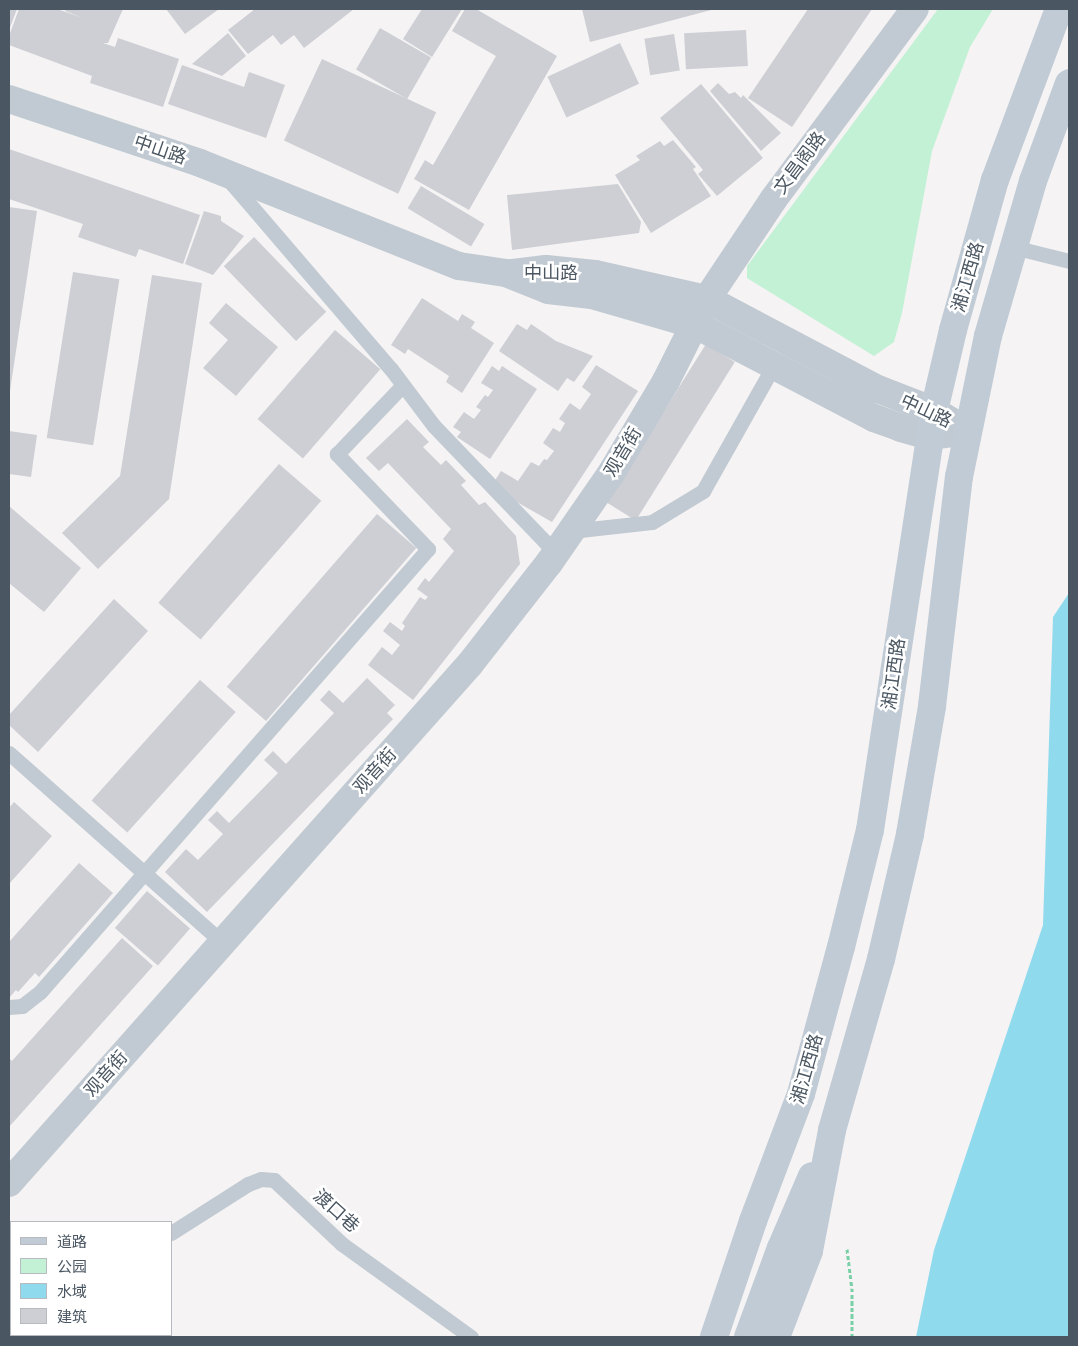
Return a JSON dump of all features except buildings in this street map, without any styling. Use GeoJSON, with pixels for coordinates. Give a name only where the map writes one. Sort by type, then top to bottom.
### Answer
{"type":"FeatureCollection","features":[{"type":"Feature","properties":{"kind":"main road","name":"湘江西路"},"geometry":{"type":"LineString","coordinates":[[714,1337],[753,1220],[801,1094],[841,947],[870,830],[931,424],[953,330],[995,180],[1059,9]]}},
{"type":"Feature","properties":{"kind":"main road","name":"湘江西路"},"geometry":{"type":"LineString","coordinates":[[776,1337],[809,1252],[832,1130],[880,959],[910,834],[932,706],[967,431],[988,336],[1033,181],[1069,83]]}},
{"type":"Feature","properties":{"kind":"main road","name":"湘江西路"},"geometry":{"type":"LineString","coordinates":[[748,1337],[781,1248],[832,1130]]}},
{"type":"Feature","properties":{"kind":"street","name":"文昌阁路"},"geometry":{"type":"LineString","coordinates":[[696,325],[707,299],[772,200],[915,9]]}},
{"type":"Feature","properties":{"kind":"street","name":"中山路"},"geometry":{"type":"LineString","coordinates":[[9,98],[222,172],[459,266],[506,273],[548,290],[592,295],[696,325],[874,418],[931,424],[967,431]]}},
{"type":"Feature","properties":{"kind":"street","name":"中山路"},"geometry":{"type":"LineString","coordinates":[[506,273],[546,269],[595,274],[707,299],[878,389],[931,424]]}},
{"type":"Feature","properties":{"kind":"street","name":"观音街"},"geometry":{"type":"LineString","coordinates":[[9,1183],[470,664],[556,554],[612,472],[696,325]]}},
{"type":"Feature","properties":{"kind":"lane"},"geometry":{"type":"LineString","coordinates":[[222,172],[403,385],[434,426],[556,554]]}},
{"type":"Feature","properties":{"kind":"lane"},"geometry":{"type":"LineString","coordinates":[[1013,247],[1069,262]]}},
{"type":"Feature","properties":{"kind":"lane"},"geometry":{"type":"LineString","coordinates":[[571,531],[652,522],[703,491],[774,366]]}},
{"type":"Feature","properties":{"kind":"lane"},"geometry":{"type":"LineString","coordinates":[[9,1007],[22,1006],[40,992],[428,549],[337,454],[403,385]]}},
{"type":"Feature","properties":{"kind":"lane"},"geometry":{"type":"LineString","coordinates":[[9,753],[222,943]]}},
{"type":"Feature","properties":{"kind":"lane","name":"渡口巷"},"geometry":{"type":"LineString","coordinates":[[172,1232],[248,1184],[261,1179],[274,1180],[342,1244],[471,1337]]}},
{"type":"Feature","properties":{"kind":"path"},"geometry":{"type":"LineString","coordinates":[[847,1249],[852,1288],[852,1337]]}},
{"type":"Feature","properties":{"kind":"green space"},"geometry":{"type":"Polygon","coordinates":[[[938,9],[993,9],[970,47],[932,151],[902,313],[894,342],[874,356],[747,278],[747,266],[938,9]]]}},
{"type":"Feature","properties":{"kind":"water"},"geometry":{"type":"Polygon","coordinates":[[[1069,593],[1069,1337],[916,1337],[934,1250],[1043,925],[1053,617],[1069,593]]]}}]}
